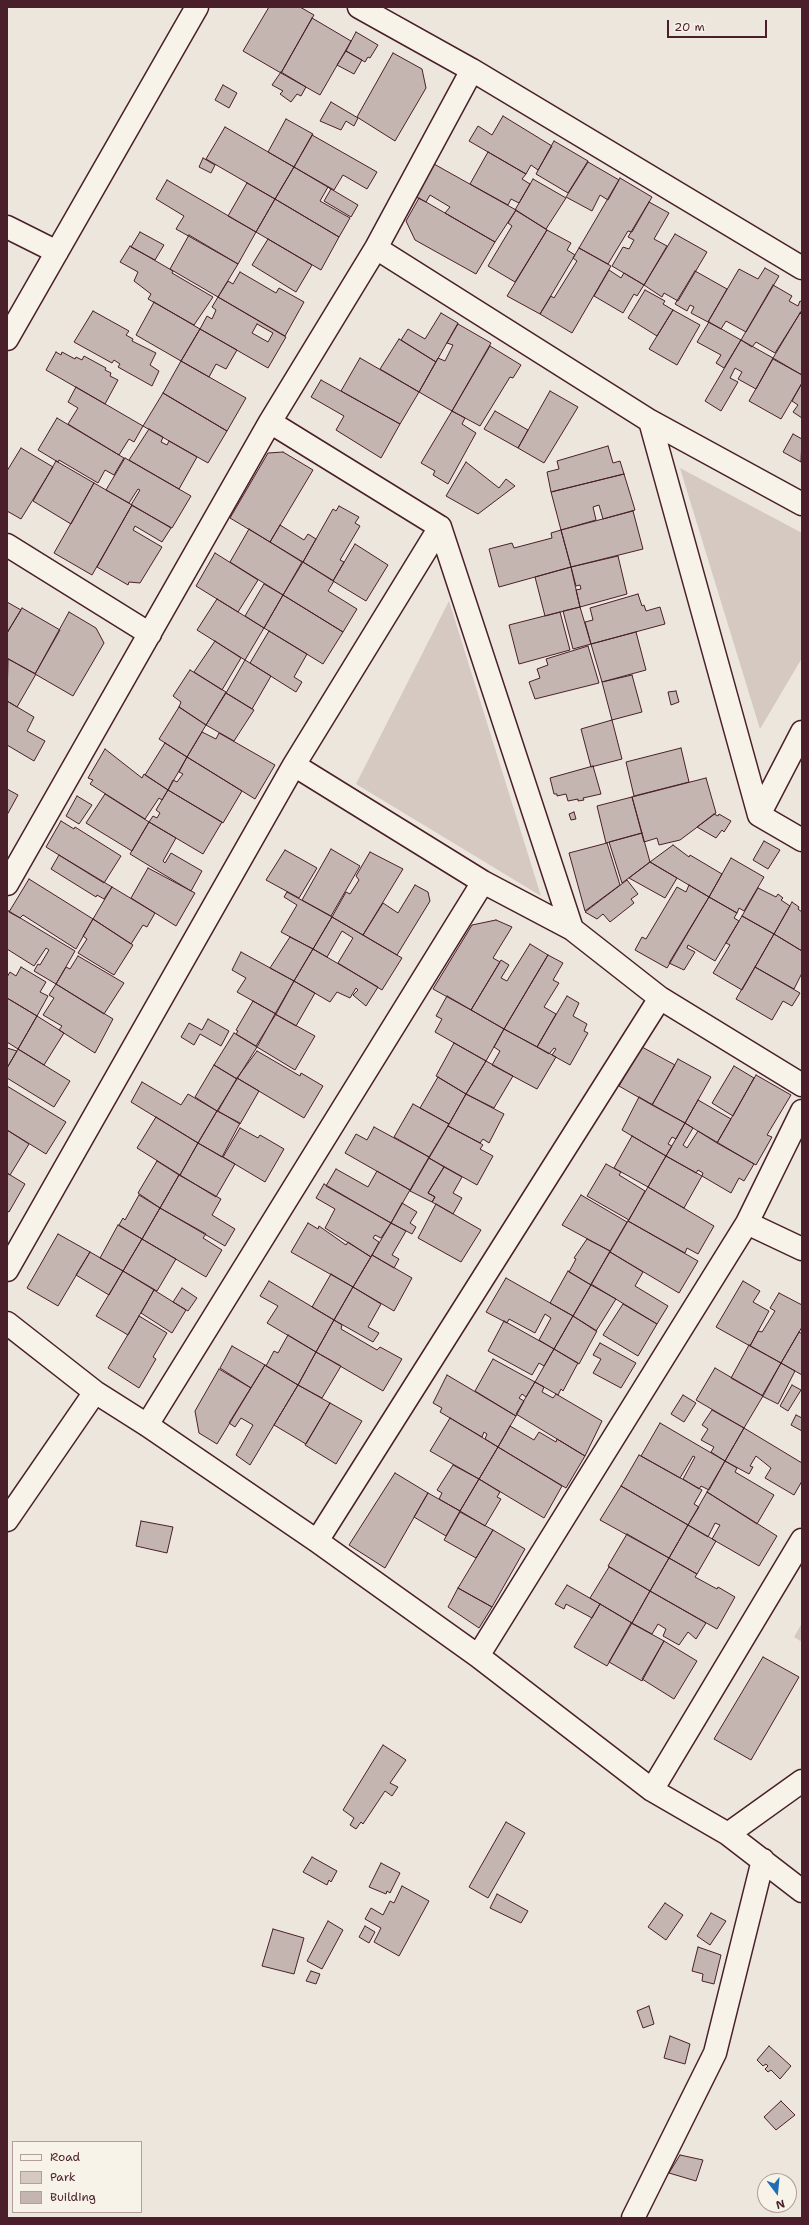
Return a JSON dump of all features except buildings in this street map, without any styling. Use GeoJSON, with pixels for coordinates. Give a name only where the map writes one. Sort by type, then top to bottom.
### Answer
{"type":"FeatureCollection","features":[{"type":"Feature","properties":{"kind":"street"},"geometry":{"type":"LineString","coordinates":[[7,339],[197,7]]}},
{"type":"Feature","properties":{"kind":"street"},"geometry":{"type":"LineString","coordinates":[[359,7],[472,70],[802,268]]}},
{"type":"Feature","properties":{"kind":"street"},"geometry":{"type":"LineString","coordinates":[[7,884],[270,422],[376,248],[472,70]]}},
{"type":"Feature","properties":{"kind":"street"},"geometry":{"type":"LineString","coordinates":[[7,226],[57,252]]}},
{"type":"Feature","properties":{"kind":"street"},"geometry":{"type":"LineString","coordinates":[[376,248],[650,421],[802,504]]}},
{"type":"Feature","properties":{"kind":"street"},"geometry":{"type":"LineString","coordinates":[[650,421],[759,815],[802,840]]}},
{"type":"Feature","properties":{"kind":"street"},"geometry":{"type":"LineString","coordinates":[[270,422],[440,527],[572,929]]}},
{"type":"Feature","properties":{"kind":"street"},"geometry":{"type":"LineString","coordinates":[[7,1270],[294,765],[440,527]]}},
{"type":"Feature","properties":{"kind":"street"},"geometry":{"type":"LineString","coordinates":[[7,545],[150,634]]}},
{"type":"Feature","properties":{"kind":"street"},"geometry":{"type":"LineString","coordinates":[[759,815],[802,732]]}},
{"type":"Feature","properties":{"kind":"street"},"geometry":{"type":"LineString","coordinates":[[294,765],[483,882],[572,929],[660,998],[802,1085]]}},
{"type":"Feature","properties":{"kind":"street"},"geometry":{"type":"LineString","coordinates":[[147,1425],[483,882]]}},
{"type":"Feature","properties":{"kind":"street"},"geometry":{"type":"LineString","coordinates":[[317,1541],[660,998]]}},
{"type":"Feature","properties":{"kind":"street"},"geometry":{"type":"LineString","coordinates":[[478,1656],[747,1223],[802,1111]]}},
{"type":"Feature","properties":{"kind":"street"},"geometry":{"type":"LineString","coordinates":[[747,1223],[802,1249]]}},
{"type":"Feature","properties":{"kind":"street"},"geometry":{"type":"LineString","coordinates":[[7,1323],[96,1392],[317,1541],[478,1656],[652,1790],[728,1834],[802,1890]]}},
{"type":"Feature","properties":{"kind":"street"},"geometry":{"type":"LineString","coordinates":[[7,1520],[96,1392]]}},
{"type":"Feature","properties":{"kind":"street"},"geometry":{"type":"LineString","coordinates":[[652,1790],[802,1540]]}},
{"type":"Feature","properties":{"kind":"street"},"geometry":{"type":"LineString","coordinates":[[728,1834],[802,1781]]}},
{"type":"Feature","properties":{"kind":"street"},"geometry":{"type":"LineString","coordinates":[[633,2218],[715,2053],[763,1860]]}},
{"type":"Feature","properties":{"kind":"green space"},"geometry":{"type":"Polygon","coordinates":[[[680,468],[802,533],[802,658],[760,729],[680,468]]]}},
{"type":"Feature","properties":{"kind":"green space"},"geometry":{"type":"Polygon","coordinates":[[[449,601],[541,896],[356,784],[449,601]]]}},
{"type":"Feature","properties":{"kind":"green space"},"geometry":{"type":"Polygon","coordinates":[[[802,1623],[802,1642],[794,1637],[802,1623]]]}}]}
